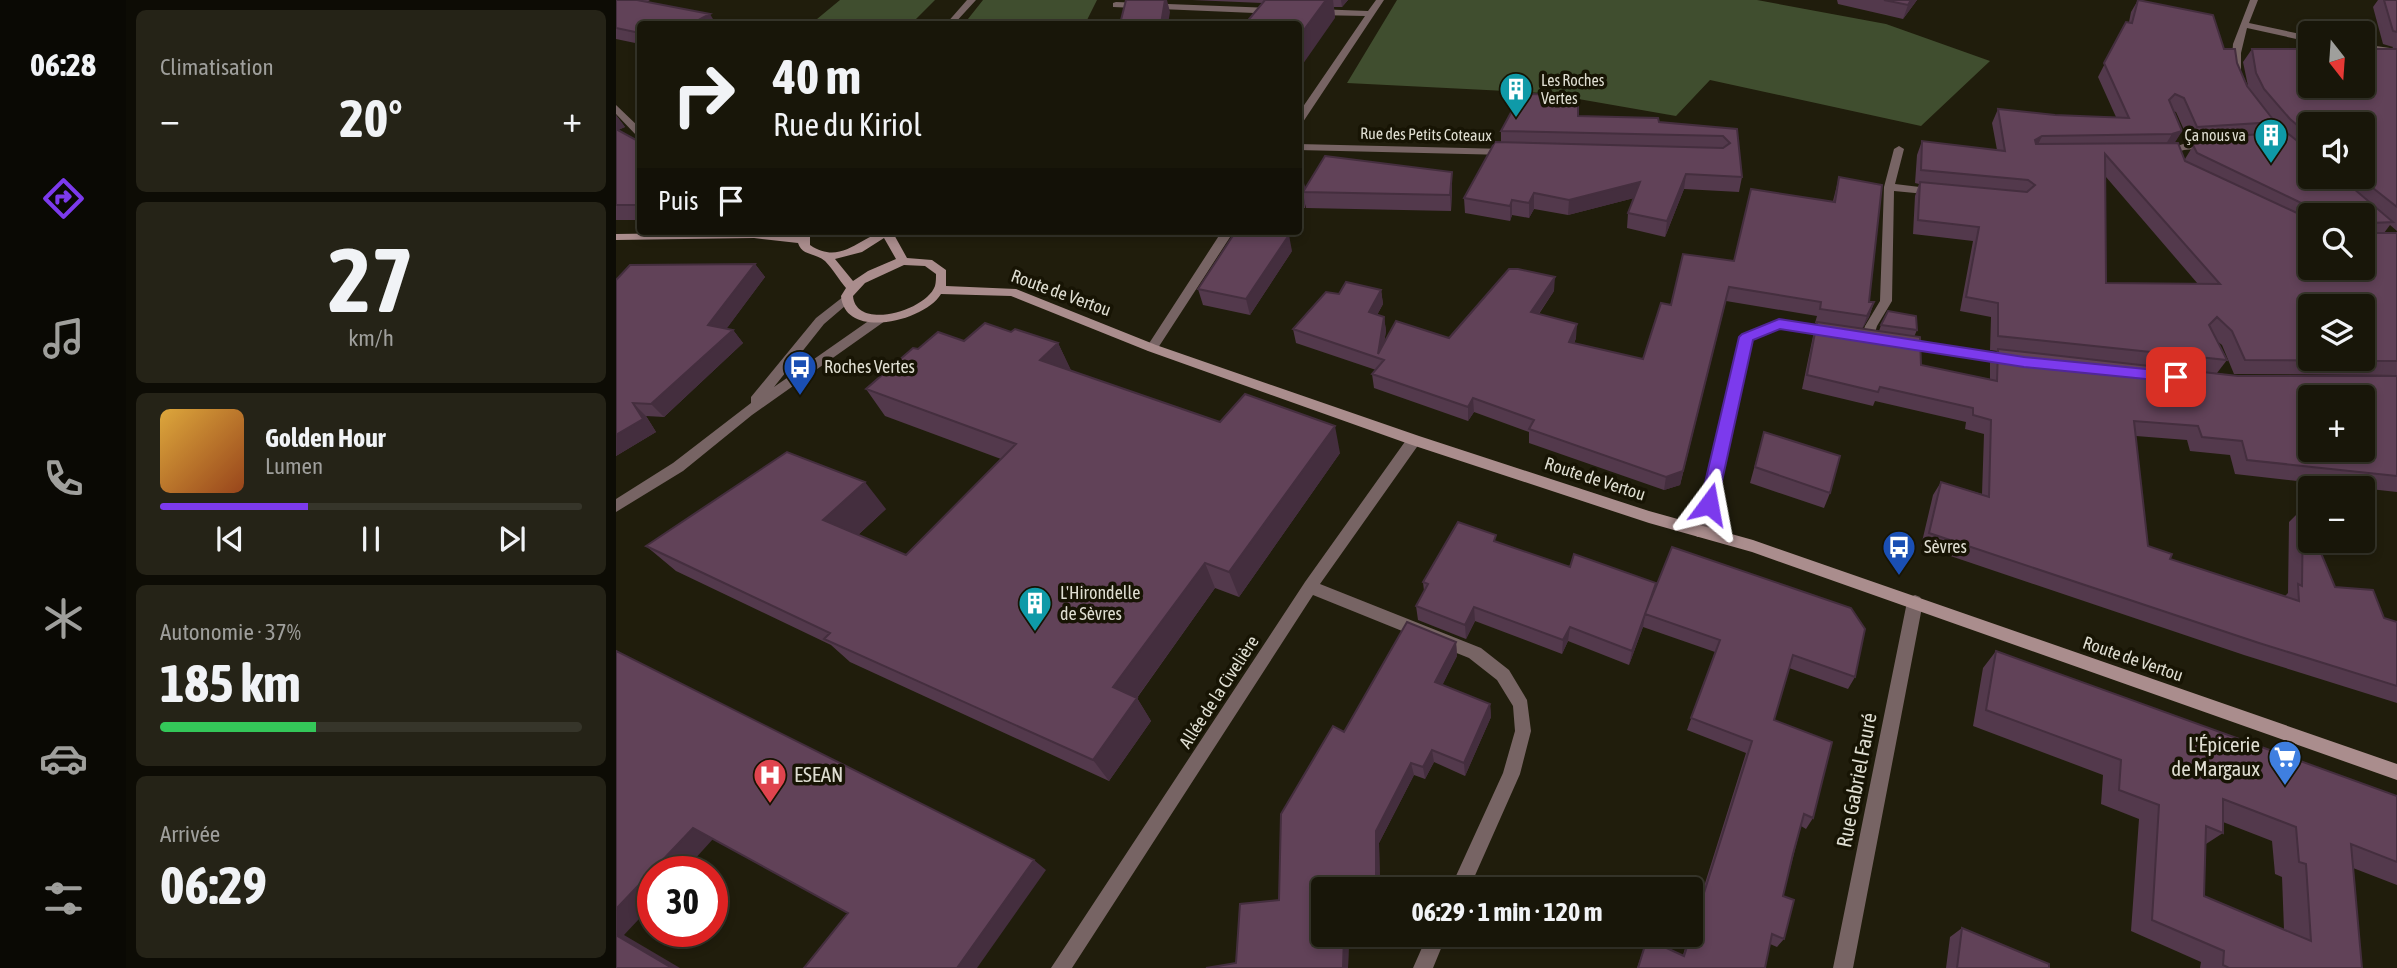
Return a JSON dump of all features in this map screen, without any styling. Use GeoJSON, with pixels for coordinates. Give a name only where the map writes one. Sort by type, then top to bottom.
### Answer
{"type":"FeatureCollection","features":[{"type":"Feature","properties":{"kind":"main road"},"geometry":{"type":"LineString","coordinates":[[616,237],[674,235]]}},
{"type":"Feature","properties":{"kind":"main road"},"geometry":{"type":"LineString","coordinates":[[780,235],[804,236],[808,250],[826,256],[861,249],[882,235]]}},
{"type":"Feature","properties":{"kind":"main road"},"geometry":{"type":"LineString","coordinates":[[888,235],[903,261]]}},
{"type":"Feature","properties":{"kind":"main road"},"geometry":{"type":"LineString","coordinates":[[826,256],[850,292],[849,306],[855,313],[881,318],[895,317],[922,306],[940,290],[942,273],[937,267],[916,261],[903,261],[874,271],[850,292]]}},
{"type":"Feature","properties":{"kind":"main road","name":"Route de Vertou"},"geometry":{"type":"LineString","coordinates":[[940,290],[1012,292],[1152,348],[1414,440],[1702,533],[1753,546],[2397,772]]}},
{"type":"Feature","properties":{"kind":"street"},"geometry":{"type":"LineString","coordinates":[[953,21],[972,0]]}},
{"type":"Feature","properties":{"kind":"street"},"geometry":{"type":"LineString","coordinates":[[1302,116],[1380,0]]}},
{"type":"Feature","properties":{"kind":"street"},"geometry":{"type":"LineString","coordinates":[[2240,84],[2234,58],[2254,0]]}},
{"type":"Feature","properties":{"kind":"street"},"geometry":{"type":"LineString","coordinates":[[1116,5],[1290,11]]}},
{"type":"Feature","properties":{"kind":"street"},"geometry":{"type":"LineString","coordinates":[[1303,12],[1370,14]]}},
{"type":"Feature","properties":{"kind":"street"},"geometry":{"type":"LineString","coordinates":[[2245,24],[2298,36]]}},
{"type":"Feature","properties":{"kind":"street"},"geometry":{"type":"LineString","coordinates":[[2375,49],[2397,52]]}},
{"type":"Feature","properties":{"kind":"street"},"geometry":{"type":"LineString","coordinates":[[616,108],[637,130]]}},
{"type":"Feature","properties":{"kind":"street"},"geometry":{"type":"LineString","coordinates":[[2178,136],[2183,147]]}},
{"type":"Feature","properties":{"kind":"street"},"geometry":{"type":"LineString","coordinates":[[2152,153],[2165,153],[2183,147],[2224,144]]}},
{"type":"Feature","properties":{"kind":"street","name":"Rue des Petits Coteaux"},"geometry":{"type":"LineString","coordinates":[[1302,147],[1516,152]]}},
{"type":"Feature","properties":{"kind":"street"},"geometry":{"type":"LineString","coordinates":[[2177,159],[2183,147]]}},
{"type":"Feature","properties":{"kind":"street"},"geometry":{"type":"LineString","coordinates":[[1867,339],[1871,326],[1886,301],[1889,187],[1899,149]]}},
{"type":"Feature","properties":{"kind":"street"},"geometry":{"type":"LineString","coordinates":[[1889,187],[1942,192]]}},
{"type":"Feature","properties":{"kind":"street"},"geometry":{"type":"LineString","coordinates":[[1152,348],[1225,235]]}},
{"type":"Feature","properties":{"kind":"street"},"geometry":{"type":"LineString","coordinates":[[747,412],[820,321],[850,292]]}},
{"type":"Feature","properties":{"kind":"street"},"geometry":{"type":"LineString","coordinates":[[616,506],[678,467],[747,412],[881,318]]}},
{"type":"Feature","properties":{"kind":"street"},"geometry":{"type":"LineString","coordinates":[[1702,533],[1746,337],[1779,324],[2024,362]]}},
{"type":"Feature","properties":{"kind":"street","name":"Allée de la Civelière"},"geometry":{"type":"LineString","coordinates":[[1061,968],[1310,587],[1414,440]]}},
{"type":"Feature","properties":{"kind":"street"},"geometry":{"type":"LineString","coordinates":[[1310,587],[1475,653],[1503,675],[1521,705],[1523,731],[1511,774],[1464,877]]}},
{"type":"Feature","properties":{"kind":"street","name":"Rue Gabriel Fauré"},"geometry":{"type":"LineString","coordinates":[[1843,968],[1915,602]]}},
{"type":"Feature","properties":{"kind":"street"},"geometry":{"type":"LineString","coordinates":[[1423,968],[1432,947]]}},
{"type":"Feature","properties":{"kind":"green space"},"geometry":{"type":"Polygon","coordinates":[[[840,0],[935,0],[914,21],[815,21],[840,0]]]}},
{"type":"Feature","properties":{"kind":"green space"},"geometry":{"type":"Polygon","coordinates":[[[983,0],[1097,0],[1086,21],[966,21],[983,0]]]}},
{"type":"Feature","properties":{"kind":"green space"},"geometry":{"type":"Polygon","coordinates":[[[1397,0],[1757,0],[1886,24],[1990,61],[1921,126],[1710,80],[1676,116],[1544,93],[1347,83],[1397,0]]]}},
{"type":"Feature","properties":{"kind":"building"},"geometry":{"type":"Polygon","coordinates":[[[616,0],[637,0],[710,14],[697,21],[637,21],[637,32],[616,28],[616,0]]]}},
{"type":"Feature","properties":{"kind":"building"},"geometry":{"type":"Polygon","coordinates":[[[1126,0],[1165,0],[1162,21],[1121,21],[1126,0]]]}},
{"type":"Feature","properties":{"kind":"building"},"geometry":{"type":"Polygon","coordinates":[[[1265,0],[1326,0],[1302,33],[1302,21],[1248,21],[1265,0]]]}},
{"type":"Feature","properties":{"kind":"building"},"geometry":{"type":"Polygon","coordinates":[[[1884,0],[1911,0],[1908,5],[1884,0]]]}},
{"type":"Feature","properties":{"kind":"building"},"geometry":{"type":"Polygon","coordinates":[[[2138,0],[2213,15],[2224,49],[2235,49],[2237,63],[2247,86],[2275,122],[2197,127],[2184,98],[2175,94],[2169,100],[2182,131],[2172,134],[2042,136],[2035,140],[2036,144],[2178,143],[2185,161],[2298,213],[2298,280],[2375,280],[2375,233],[2397,233],[2397,361],[2375,361],[2375,294],[2298,294],[2298,360],[2245,360],[2232,331],[2217,317],[2209,325],[2227,360],[1998,336],[1998,303],[1966,297],[1979,227],[1918,220],[1920,182],[2027,192],[2035,185],[2028,180],[1921,170],[1922,141],[2005,151],[1998,109],[2129,118],[2104,63],[2126,22],[2132,23],[2138,0]],[[2105,154],[2106,283],[2220,284],[2105,154]]]}},
{"type":"Feature","properties":{"kind":"building"},"geometry":{"type":"Polygon","coordinates":[[[2384,0],[2397,0],[2397,32],[2393,31],[2384,0]]]}},
{"type":"Feature","properties":{"kind":"building"},"geometry":{"type":"Polygon","coordinates":[[[2252,49],[2298,49],[2298,98],[2375,98],[2375,49],[2397,49],[2397,207],[2374,189],[2375,112],[2298,112],[2298,126],[2264,89],[2256,73],[2252,49]]]}},
{"type":"Feature","properties":{"kind":"building"},"geometry":{"type":"Polygon","coordinates":[[[1521,94],[1578,95],[1578,116],[1658,118],[1659,122],[1737,129],[1742,177],[1686,174],[1667,221],[1628,213],[1640,182],[1569,200],[1534,193],[1529,203],[1512,200],[1510,206],[1464,198],[1495,142],[1723,148],[1730,143],[1723,136],[1501,131],[1521,94]]]}},
{"type":"Feature","properties":{"kind":"building"},"geometry":{"type":"Polygon","coordinates":[[[616,129],[637,140],[637,205],[616,205],[616,129]]]}},
{"type":"Feature","properties":{"kind":"building"},"geometry":{"type":"Polygon","coordinates":[[[2286,132],[2298,142],[2298,189],[2354,189],[2371,203],[2301,203],[2197,153],[2193,145],[2197,139],[2286,132]]]}},
{"type":"Feature","properties":{"kind":"building"},"geometry":{"type":"Polygon","coordinates":[[[1325,156],[1452,172],[1450,195],[1303,192],[1325,156]]]}},
{"type":"Feature","properties":{"kind":"building"},"geometry":{"type":"Polygon","coordinates":[[[1839,177],[1882,185],[1869,302],[1874,302],[1867,316],[1820,309],[1821,302],[1729,287],[1683,471],[1666,477],[1529,429],[1534,420],[1473,398],[1468,407],[1372,374],[1384,360],[1293,329],[1326,292],[1339,294],[1346,282],[1381,290],[1369,312],[1384,317],[1378,354],[1396,321],[1449,338],[1509,269],[1518,269],[1555,277],[1531,312],[1577,324],[1569,342],[1643,359],[1661,303],[1671,305],[1683,254],[1734,261],[1751,189],[1835,202],[1839,177]]]}},
{"type":"Feature","properties":{"kind":"building"},"geometry":{"type":"Polygon","coordinates":[[[2375,207],[2393,222],[2375,223],[2375,207]]]}},
{"type":"Feature","properties":{"kind":"building"},"geometry":{"type":"Polygon","coordinates":[[[1233,235],[1289,235],[1246,299],[1198,289],[1233,235]]]}},
{"type":"Feature","properties":{"kind":"building"},"geometry":{"type":"Polygon","coordinates":[[[755,264],[708,325],[733,330],[651,404],[633,403],[643,419],[616,435],[616,280],[630,265],[755,264]]]}},
{"type":"Feature","properties":{"kind":"building"},"geometry":{"type":"Polygon","coordinates":[[[1888,311],[1916,316],[1917,330],[1881,325],[1888,311]]]}},
{"type":"Feature","properties":{"kind":"building"},"geometry":{"type":"Polygon","coordinates":[[[1817,322],[1920,337],[1921,365],[1997,381],[1998,349],[2238,376],[2397,376],[2397,476],[2247,460],[2242,441],[2202,437],[2198,426],[2134,421],[2148,546],[2172,554],[2170,559],[2299,601],[2298,584],[2302,586],[2302,553],[2321,553],[2335,587],[2373,590],[2384,618],[2397,622],[2397,686],[1929,533],[1941,482],[1989,497],[1991,420],[1973,415],[1973,408],[1880,387],[1878,392],[1807,375],[1817,322]]]}},
{"type":"Feature","properties":{"kind":"building"},"geometry":{"type":"Polygon","coordinates":[[[985,323],[1011,332],[1015,329],[1058,343],[1040,360],[1220,422],[1245,394],[1335,426],[1229,572],[1205,563],[1113,687],[1137,698],[1093,760],[824,639],[830,633],[646,546],[787,452],[865,482],[823,520],[906,555],[1016,444],[866,389],[913,348],[918,349],[938,332],[964,341],[985,323]]]}},
{"type":"Feature","properties":{"kind":"building"},"geometry":{"type":"Polygon","coordinates":[[[1764,432],[1840,456],[1830,493],[1755,467],[1764,432]]]}},
{"type":"Feature","properties":{"kind":"building"},"geometry":{"type":"Polygon","coordinates":[[[1458,522],[1496,535],[1494,541],[1570,567],[1574,554],[1656,583],[1632,651],[1570,627],[1563,640],[1474,607],[1465,625],[1416,606],[1428,584],[1423,582],[1458,522]]]}},
{"type":"Feature","properties":{"kind":"building"},"geometry":{"type":"Polygon","coordinates":[[[1672,547],[1851,608],[1865,629],[1855,677],[1793,655],[1774,720],[1832,742],[1813,818],[1804,814],[1793,854],[1783,896],[1794,900],[1784,939],[1772,934],[1765,968],[1638,968],[1645,947],[1664,947],[1684,956],[1687,947],[1703,947],[1703,896],[1752,741],[1691,718],[1720,640],[1645,614],[1672,547]]]}},
{"type":"Feature","properties":{"kind":"building"},"geometry":{"type":"Polygon","coordinates":[[[1407,622],[1456,642],[1435,682],[1490,704],[1464,763],[1432,750],[1423,767],[1411,763],[1376,831],[1376,877],[1311,877],[1311,947],[1344,947],[1343,968],[1206,968],[1236,963],[1240,904],[1279,900],[1281,814],[1333,726],[1344,732],[1407,622]]]}},
{"type":"Feature","properties":{"kind":"building","name":"ESEAN"},"geometry":{"type":"Polygon","coordinates":[[[616,651],[1034,860],[957,968],[804,968],[848,913],[693,828],[666,856],[637,856],[637,887],[616,909],[616,651]]]}},
{"type":"Feature","properties":{"kind":"building"},"geometry":{"type":"Polygon","coordinates":[[[1996,651],[2397,796],[2397,862],[2351,844],[2362,968],[2229,968],[2223,965],[2224,951],[2152,920],[2159,805],[2119,790],[2121,760],[1986,710],[1996,651]],[[2223,799],[2223,833],[2206,826],[2204,896],[2311,941],[2306,864],[2299,862],[2296,827],[2223,799]]]}},
{"type":"Feature","properties":{"kind":"building"},"geometry":{"type":"Polygon","coordinates":[[[1962,928],[2049,964],[2049,968],[1957,968],[1962,928]]]}},
{"type":"Feature","properties":{"kind":"building"},"geometry":{"type":"Polygon","coordinates":[[[616,935],[672,968],[616,968],[616,935]]]}},
{"type":"Feature","properties":{"kind":"place","name":"Les Roches Vertes"},"geometry":{"type":"Point","coordinates":[1516,119]}},
{"type":"Feature","properties":{"kind":"place","name":"Ça nous va"},"geometry":{"type":"Point","coordinates":[2271,165]}},
{"type":"Feature","properties":{"kind":"place","name":"Roches Vertes"},"geometry":{"type":"Point","coordinates":[800,397]}},
{"type":"Feature","properties":{"kind":"place","name":"Sèvres"},"geometry":{"type":"Point","coordinates":[1899,577]}},
{"type":"Feature","properties":{"kind":"place","name":"L'Hirondelle de Sèvres"},"geometry":{"type":"Point","coordinates":[1035,633]}},
{"type":"Feature","properties":{"kind":"place","name":"L'Épicerie de Margaux"},"geometry":{"type":"Point","coordinates":[2285,787]}},
{"type":"Feature","properties":{"kind":"place","name":"ESEAN"},"geometry":{"type":"Point","coordinates":[770,805]}},
{"type":"Feature","properties":{"kind":"route"},"geometry":{"type":"LineString","coordinates":[[1709,504],[1746,337],[1779,324],[2024,362],[2176,377]]}}]}
